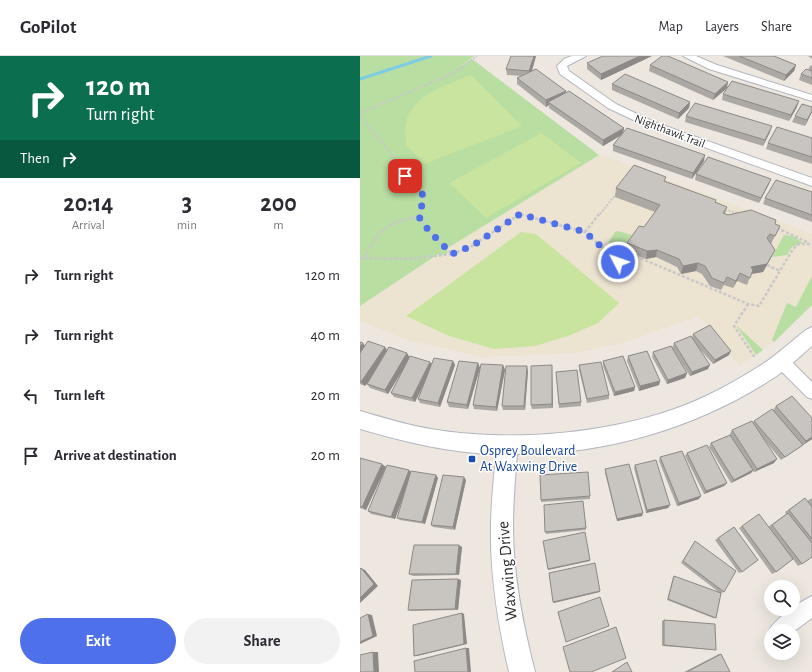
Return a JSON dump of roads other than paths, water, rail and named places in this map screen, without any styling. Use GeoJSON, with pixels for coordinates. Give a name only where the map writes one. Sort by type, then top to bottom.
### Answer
{"type":"FeatureCollection","features":[{"type":"Feature","properties":{"kind":"street","name":"Nighthawk Trail"},"geometry":{"type":"LineString","coordinates":[[581,56],[564,63],[562,66],[564,72],[612,106],[661,129],[812,182]]}},
{"type":"Feature","properties":{"kind":"street"},"geometry":{"type":"LineString","coordinates":[[688,56],[713,66],[812,98]]}},
{"type":"Feature","properties":{"kind":"street"},"geometry":{"type":"LineString","coordinates":[[360,420],[386,429],[431,438],[507,445],[580,440],[617,434],[656,424],[687,413],[728,395],[782,362],[812,335]]}},
{"type":"Feature","properties":{"kind":"street"},"geometry":{"type":"LineString","coordinates":[[782,362],[812,392]]}},
{"type":"Feature","properties":{"kind":"street","name":"Waxwing Drive"},"geometry":{"type":"LineString","coordinates":[[507,445],[502,505],[503,565],[516,646],[522,672]]}},
{"type":"Feature","properties":{"kind":"street"},"geometry":{"type":"LineString","coordinates":[[788,624],[812,606]]}},
{"type":"Feature","properties":{"kind":"waterway"},"geometry":{"type":"LineString","coordinates":[[360,79],[431,56]]}},
{"type":"Feature","properties":{"kind":"place","name":"Osprey Boulevard At Waxwing Drive"},"geometry":{"type":"Point","coordinates":[472,459]}}]}
